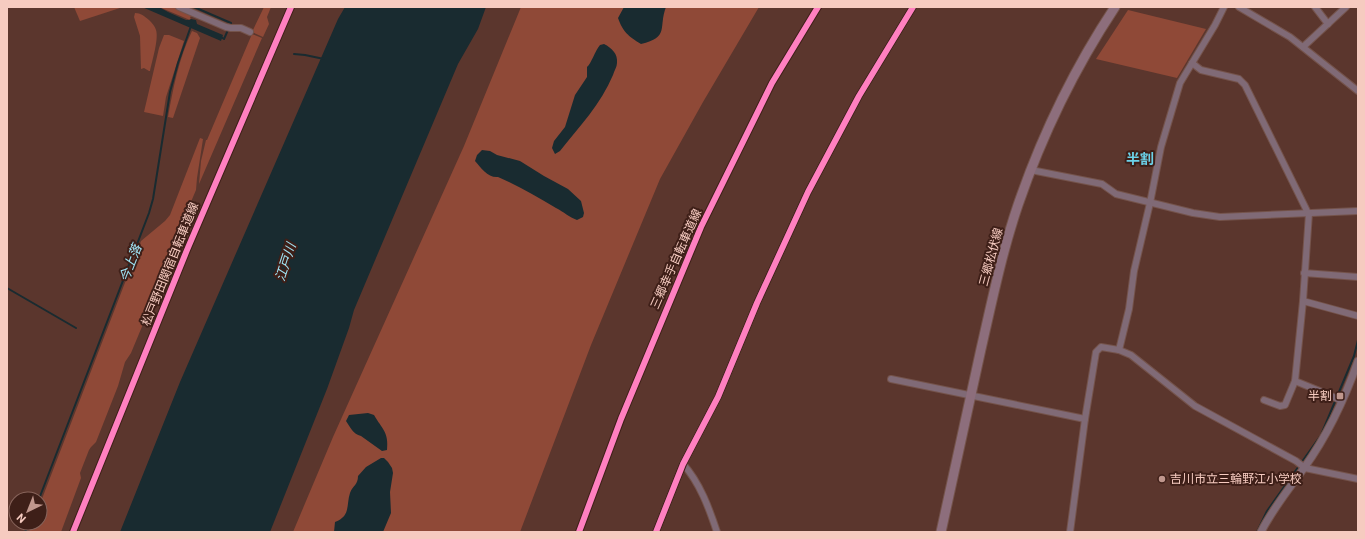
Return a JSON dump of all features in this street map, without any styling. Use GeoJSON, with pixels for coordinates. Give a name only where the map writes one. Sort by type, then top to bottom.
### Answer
{"type":"FeatureCollection","features":[{"type":"Feature","properties":{"kind":"main road","name":"三郷松伏線"},"geometry":{"type":"LineString","coordinates":[[941,532],[996,282],[1007,240],[1031,170],[1051,122],[1081,61],[1114,7]]}},
{"type":"Feature","properties":{"kind":"street"},"geometry":{"type":"LineString","coordinates":[[179,7],[229,28],[241,28],[250,32]]}},
{"type":"Feature","properties":{"kind":"street"},"geometry":{"type":"LineString","coordinates":[[656,532],[682,464],[718,397],[774,266],[817,173],[862,90],[913,7]]}},
{"type":"Feature","properties":{"kind":"street"},"geometry":{"type":"LineString","coordinates":[[1119,350],[1129,309],[1134,272],[1161,147],[1180,82],[1205,40],[1216,25],[1224,7]]}},
{"type":"Feature","properties":{"kind":"street"},"geometry":{"type":"LineString","coordinates":[[1239,7],[1290,37],[1356,90]]}},
{"type":"Feature","properties":{"kind":"street"},"geometry":{"type":"LineString","coordinates":[[1315,7],[1328,24]]}},
{"type":"Feature","properties":{"kind":"street"},"geometry":{"type":"LineString","coordinates":[[1303,47],[1346,7]]}},
{"type":"Feature","properties":{"kind":"street"},"geometry":{"type":"LineString","coordinates":[[1192,63],[1201,70],[1239,79],[1245,85],[1308,213],[1303,301],[1295,381],[1284,405],[1280,406],[1264,400]]}},
{"type":"Feature","properties":{"kind":"street"},"geometry":{"type":"LineString","coordinates":[[1031,170],[1102,184],[1116,194],[1193,213],[1220,217],[1358,211]]}},
{"type":"Feature","properties":{"kind":"street"},"geometry":{"type":"LineString","coordinates":[[1304,272],[1358,277]]}},
{"type":"Feature","properties":{"kind":"street"},"geometry":{"type":"LineString","coordinates":[[1303,301],[1358,316]]}},
{"type":"Feature","properties":{"kind":"street"},"geometry":{"type":"LineString","coordinates":[[1070,532],[1085,419],[1096,352],[1101,347],[1119,350],[1131,355],[1195,406],[1303,466],[1358,479]]}},
{"type":"Feature","properties":{"kind":"street"},"geometry":{"type":"LineString","coordinates":[[1261,532],[1280,499],[1322,440],[1358,361]]}},
{"type":"Feature","properties":{"kind":"street"},"geometry":{"type":"LineString","coordinates":[[891,379],[1085,419]]}},
{"type":"Feature","properties":{"kind":"street"},"geometry":{"type":"LineString","coordinates":[[1295,381],[1340,400]]}},
{"type":"Feature","properties":{"kind":"street"},"geometry":{"type":"LineString","coordinates":[[682,464],[692,474],[698,483],[718,532]]}},
{"type":"Feature","properties":{"kind":"shaded area"},"geometry":{"type":"Polygon","coordinates":[[[74,7],[123,7],[80,21],[74,7]]]}},
{"type":"Feature","properties":{"kind":"shaded area"},"geometry":{"type":"Polygon","coordinates":[[[159,7],[175,7],[194,15],[193,17],[191,16],[190,20],[159,7]]]}},
{"type":"Feature","properties":{"kind":"shaded area"},"geometry":{"type":"Polygon","coordinates":[[[264,7],[271,7],[267,17],[269,24],[263,37],[252,32],[264,7]]]}},
{"type":"Feature","properties":{"kind":"shaded area"},"geometry":{"type":"Polygon","coordinates":[[[521,7],[759,7],[660,179],[591,345],[520,532],[293,532],[333,437],[464,146],[521,7]]]}},
{"type":"Feature","properties":{"kind":"shaded area"},"geometry":{"type":"Polygon","coordinates":[[[1128,10],[1206,29],[1177,78],[1096,59],[1128,10]]]}},
{"type":"Feature","properties":{"kind":"shaded area"},"geometry":{"type":"Polygon","coordinates":[[[135,13],[141,14],[149,20],[156,30],[156,44],[150,71],[144,68],[141,69],[140,36],[134,17],[135,13]]]}},
{"type":"Feature","properties":{"kind":"shaded area"},"geometry":{"type":"Polygon","coordinates":[[[192,31],[197,33],[200,38],[173,118],[168,117],[180,62],[192,31]]]}},
{"type":"Feature","properties":{"kind":"shaded area"},"geometry":{"type":"Polygon","coordinates":[[[252,34],[262,38],[199,184],[201,161],[206,140],[252,34]]]}},
{"type":"Feature","properties":{"kind":"shaded area"},"geometry":{"type":"Polygon","coordinates":[[[164,35],[169,35],[184,41],[166,97],[163,116],[144,112],[159,48],[164,35]]]}},
{"type":"Feature","properties":{"kind":"shaded area"},"geometry":{"type":"Polygon","coordinates":[[[200,138],[203,139],[196,190],[159,277],[161,281],[131,353],[125,362],[118,386],[96,442],[89,450],[80,473],[81,478],[61,532],[29,532],[48,531],[48,491],[45,491],[141,241],[170,215],[200,138]]]}},
{"type":"Feature","properties":{"kind":"water"},"geometry":{"type":"Polygon","coordinates":[[[142,7],[159,7],[186,20],[196,20],[197,24],[223,35],[221,41],[142,7]]]}},
{"type":"Feature","properties":{"kind":"water","name":"江戸川"},"geometry":{"type":"Polygon","coordinates":[[[345,7],[486,7],[478,29],[458,64],[354,310],[327,389],[270,532],[120,532],[180,382],[338,19],[345,7]]]}},
{"type":"Feature","properties":{"kind":"water"},"geometry":{"type":"Polygon","coordinates":[[[624,7],[666,7],[660,35],[641,44],[633,39],[626,33],[618,18],[624,7]]]}},
{"type":"Feature","properties":{"kind":"water"},"geometry":{"type":"Polygon","coordinates":[[[604,44],[612,49],[617,57],[617,64],[613,75],[602,96],[589,115],[560,151],[555,154],[552,148],[554,141],[565,127],[575,95],[587,77],[587,67],[600,45],[604,44]]]}},
{"type":"Feature","properties":{"kind":"water"},"geometry":{"type":"Polygon","coordinates":[[[482,150],[490,151],[497,155],[520,161],[568,189],[581,201],[584,213],[583,217],[577,220],[574,219],[521,188],[498,177],[491,176],[475,161],[477,155],[482,150]]]}},
{"type":"Feature","properties":{"kind":"water"},"geometry":{"type":"Polygon","coordinates":[[[368,413],[374,415],[384,431],[387,439],[387,450],[382,451],[356,434],[346,421],[349,415],[368,413]]]}},
{"type":"Feature","properties":{"kind":"water"},"geometry":{"type":"Polygon","coordinates":[[[381,458],[384,458],[388,462],[393,473],[390,492],[391,513],[383,532],[334,532],[335,522],[344,517],[346,513],[350,493],[357,481],[358,476],[366,467],[381,458]]]}},
{"type":"Feature","properties":{"kind":"waterway"},"geometry":{"type":"LineString","coordinates":[[194,7],[231,23],[224,39],[221,37]]}},
{"type":"Feature","properties":{"kind":"waterway","name":"今上落"},"geometry":{"type":"LineString","coordinates":[[42,491],[149,213],[153,199],[170,92],[191,26]]}},
{"type":"Feature","properties":{"kind":"waterway"},"geometry":{"type":"LineString","coordinates":[[294,54],[324,59]]}},
{"type":"Feature","properties":{"kind":"waterway"},"geometry":{"type":"LineString","coordinates":[[7,288],[76,328]]}},
{"type":"Feature","properties":{"kind":"waterway"},"geometry":{"type":"LineString","coordinates":[[1257,532],[1267,511],[1321,435],[1354,356],[1358,340]]}},
{"type":"Feature","properties":{"kind":"cycle path","name":"松戸野田関宿自転車道線"},"geometry":{"type":"LineString","coordinates":[[73,532],[187,250],[291,7]]}},
{"type":"Feature","properties":{"kind":"cycle path","name":"三郷幸手自転車道線"},"geometry":{"type":"LineString","coordinates":[[579,532],[621,419],[701,227],[772,83],[818,7]]}},
{"type":"Feature","properties":{"kind":"cycle path"},"geometry":{"type":"LineString","coordinates":[[656,532],[683,464],[718,397],[757,303],[808,192],[859,96],[913,7]]}},
{"type":"Feature","properties":{"kind":"place","name":"半割"},"geometry":{"type":"Point","coordinates":[1340,396]}},
{"type":"Feature","properties":{"kind":"place","name":"吉川市立三輪野江小学校"},"geometry":{"type":"Point","coordinates":[1162,479]}},
{"type":"Feature","properties":{"kind":"district","name":"半割"},"geometry":{"type":"Point","coordinates":[1140,159]}}]}
